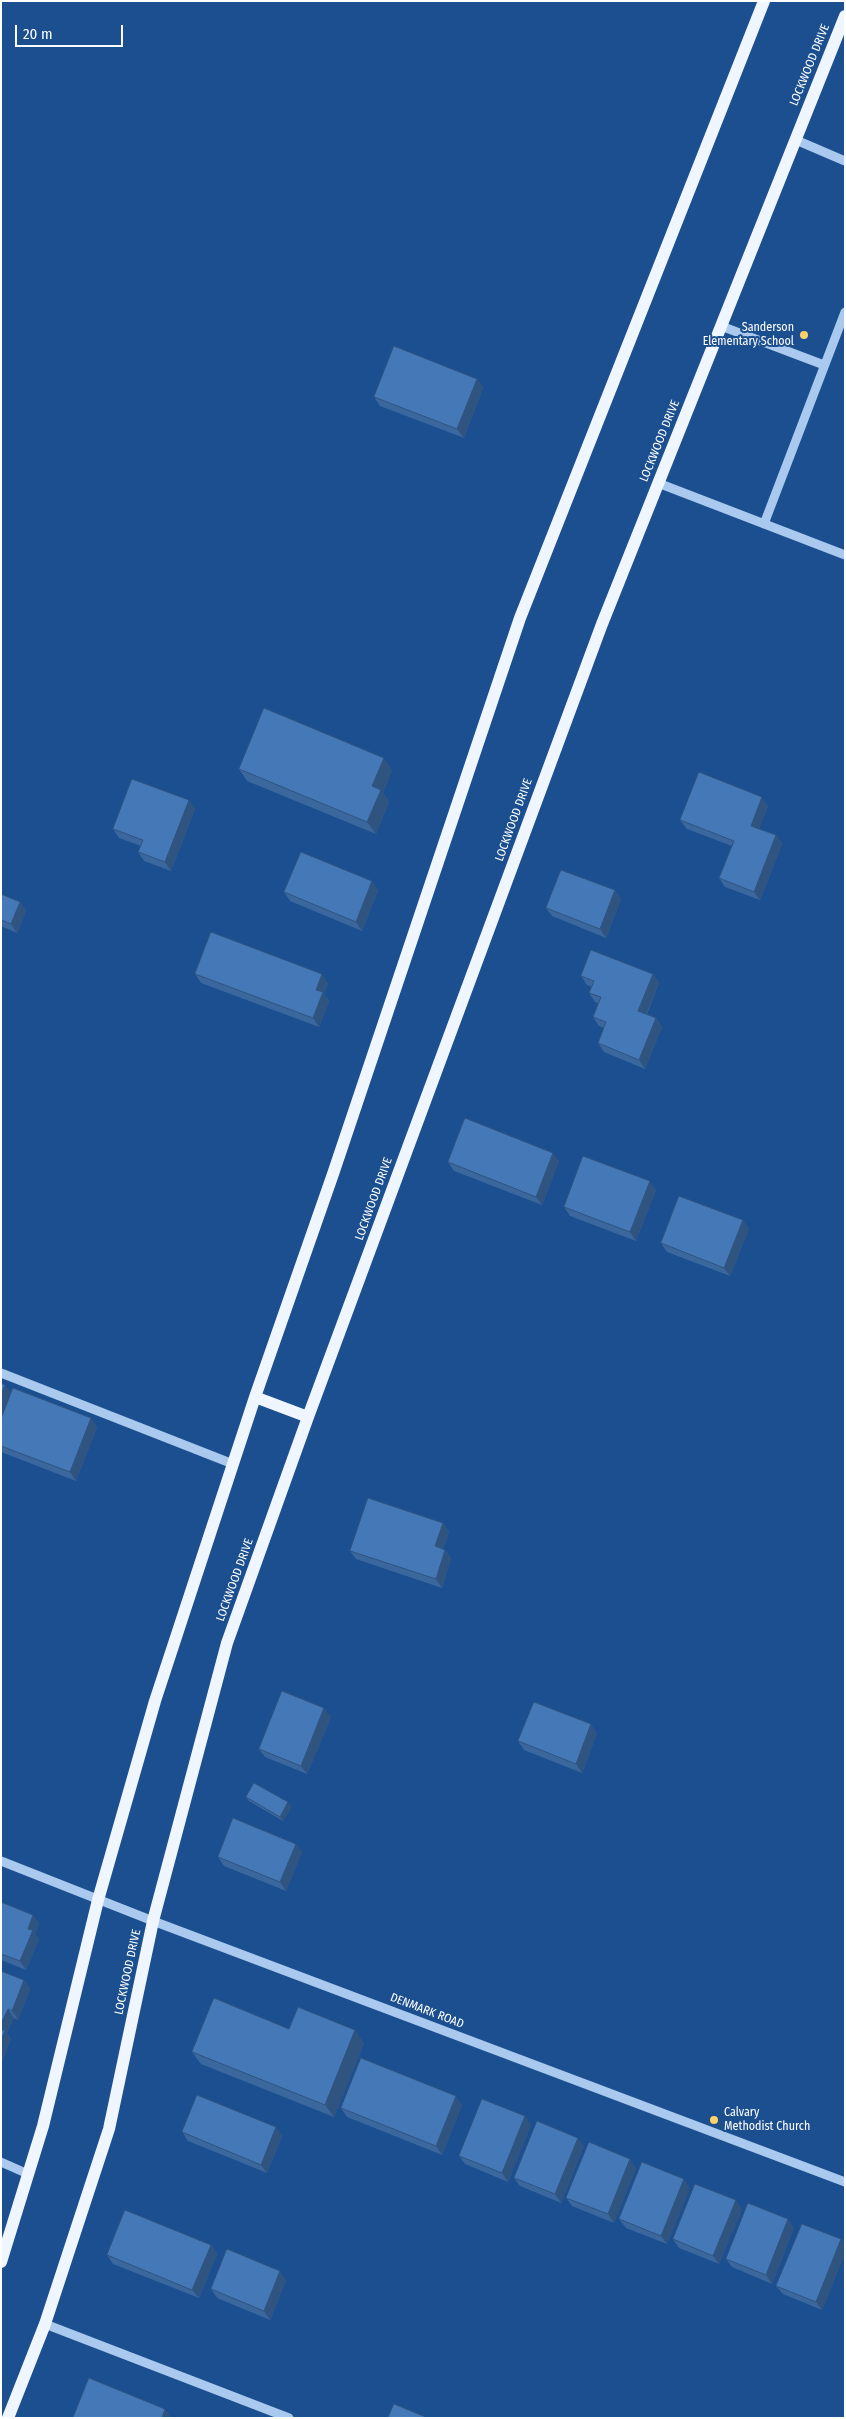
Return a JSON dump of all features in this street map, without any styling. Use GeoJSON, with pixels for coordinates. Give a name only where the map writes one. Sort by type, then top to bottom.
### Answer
{"type":"FeatureCollection","features":[{"type":"Feature","properties":{"kind":"main road"},"geometry":{"type":"LineString","coordinates":[[1,2262],[43,2126],[98,1900],[154,1701],[255,1397],[336,1165],[520,618],[764,1]]}},
{"type":"Feature","properties":{"kind":"main road","name":"LOCKWOOD DRIVE"},"geometry":{"type":"LineString","coordinates":[[8,2418],[45,2324],[109,2129],[153,1921],[227,1644],[308,1417],[598,633],[845,16]]}},
{"type":"Feature","properties":{"kind":"main road"},"geometry":{"type":"LineString","coordinates":[[255,1397],[308,1417]]}},
{"type":"Feature","properties":{"kind":"street"},"geometry":{"type":"LineString","coordinates":[[796,140],[845,161]]}},
{"type":"Feature","properties":{"kind":"street"},"geometry":{"type":"LineString","coordinates":[[764,524],[845,312]]}},
{"type":"Feature","properties":{"kind":"street"},"geometry":{"type":"LineString","coordinates":[[721,326],[824,365]]}},
{"type":"Feature","properties":{"kind":"street"},"geometry":{"type":"LineString","coordinates":[[658,484],[845,555]]}},
{"type":"Feature","properties":{"kind":"street"},"geometry":{"type":"LineString","coordinates":[[1,1372],[233,1464]]}},
{"type":"Feature","properties":{"kind":"street","name":"DENMARK ROAD"},"geometry":{"type":"LineString","coordinates":[[1,1862],[845,2182]]}},
{"type":"Feature","properties":{"kind":"street"},"geometry":{"type":"LineString","coordinates":[[1,2162],[28,2174]]}},
{"type":"Feature","properties":{"kind":"street"},"geometry":{"type":"LineString","coordinates":[[45,2324],[289,2418]]}},
{"type":"Feature","properties":{"kind":"building"},"geometry":{"type":"Polygon","coordinates":[[[394,346],[477,379],[457,429],[374,397],[394,346]]]}},
{"type":"Feature","properties":{"kind":"building"},"geometry":{"type":"Polygon","coordinates":[[[264,708],[384,758],[372,786],[381,790],[367,822],[239,769],[264,708]]]}},
{"type":"Feature","properties":{"kind":"building"},"geometry":{"type":"Polygon","coordinates":[[[699,772],[762,797],[751,826],[776,835],[754,892],[719,878],[734,841],[680,820],[699,772]]]}},
{"type":"Feature","properties":{"kind":"building"},"geometry":{"type":"Polygon","coordinates":[[[132,779],[189,800],[165,862],[138,852],[143,840],[113,829],[132,779]]]}},
{"type":"Feature","properties":{"kind":"building"},"geometry":{"type":"Polygon","coordinates":[[[301,852],[372,881],[356,922],[284,892],[301,852]]]}},
{"type":"Feature","properties":{"kind":"building"},"geometry":{"type":"Polygon","coordinates":[[[561,870],[615,890],[600,929],[546,908],[561,870]]]}},
{"type":"Feature","properties":{"kind":"building"},"geometry":{"type":"Polygon","coordinates":[[[1,894],[20,902],[11,924],[1,920],[1,894]]]}},
{"type":"Feature","properties":{"kind":"building"},"geometry":{"type":"Polygon","coordinates":[[[211,932],[322,974],[316,990],[323,992],[313,1018],[195,974],[211,932]]]}},
{"type":"Feature","properties":{"kind":"building"},"geometry":{"type":"Polygon","coordinates":[[[591,950],[653,974],[638,1011],[656,1018],[639,1060],[598,1043],[606,1022],[593,1017],[601,997],[589,993],[594,981],[581,976],[591,950]]]}},
{"type":"Feature","properties":{"kind":"building"},"geometry":{"type":"Polygon","coordinates":[[[465,1118],[553,1153],[536,1197],[448,1162],[465,1118]]]}},
{"type":"Feature","properties":{"kind":"building"},"geometry":{"type":"Polygon","coordinates":[[[583,1156],[650,1181],[630,1232],[564,1207],[583,1156]]]}},
{"type":"Feature","properties":{"kind":"building"},"geometry":{"type":"Polygon","coordinates":[[[679,1196],[743,1220],[724,1268],[661,1243],[679,1196]]]}},
{"type":"Feature","properties":{"kind":"building"},"geometry":{"type":"Polygon","coordinates":[[[1,1383],[5,1385],[1,1394],[1,1383]]]}},
{"type":"Feature","properties":{"kind":"building"},"geometry":{"type":"Polygon","coordinates":[[[13,1388],[91,1418],[70,1472],[1,1446],[1,1419],[13,1388]]]}},
{"type":"Feature","properties":{"kind":"building"},"geometry":{"type":"Polygon","coordinates":[[[368,1498],[443,1523],[435,1546],[445,1550],[436,1579],[350,1551],[368,1498]]]}},
{"type":"Feature","properties":{"kind":"building"},"geometry":{"type":"Polygon","coordinates":[[[282,1691],[324,1708],[301,1766],[259,1749],[282,1691]]]}},
{"type":"Feature","properties":{"kind":"building"},"geometry":{"type":"Polygon","coordinates":[[[534,1702],[591,1724],[576,1764],[518,1741],[534,1702]]]}},
{"type":"Feature","properties":{"kind":"building"},"geometry":{"type":"Polygon","coordinates":[[[254,1783],[288,1802],[280,1817],[246,1797],[254,1783]]]}},
{"type":"Feature","properties":{"kind":"building"},"geometry":{"type":"Polygon","coordinates":[[[233,1818],[296,1844],[280,1882],[218,1857],[233,1818]]]}},
{"type":"Feature","properties":{"kind":"building"},"geometry":{"type":"Polygon","coordinates":[[[1,1902],[33,1915],[28,1929],[33,1930],[20,1961],[1,1954],[1,1902]]]}},
{"type":"Feature","properties":{"kind":"building"},"geometry":{"type":"Polygon","coordinates":[[[1,1971],[24,1980],[12,2011],[8,2009],[1,2024],[1,1971]]]}},
{"type":"Feature","properties":{"kind":"building"},"geometry":{"type":"Polygon","coordinates":[[[214,1998],[289,2029],[298,2007],[355,2030],[325,2105],[192,2052],[214,1998]]]}},
{"type":"Feature","properties":{"kind":"building"},"geometry":{"type":"Polygon","coordinates":[[[1,2029],[5,2031],[1,2040],[1,2029]]]}},
{"type":"Feature","properties":{"kind":"building"},"geometry":{"type":"Polygon","coordinates":[[[361,2058],[456,2096],[436,2146],[341,2108],[361,2058]]]}},
{"type":"Feature","properties":{"kind":"building"},"geometry":{"type":"Polygon","coordinates":[[[197,2095],[276,2127],[261,2165],[182,2132],[197,2095]]]}},
{"type":"Feature","properties":{"kind":"building"},"geometry":{"type":"Polygon","coordinates":[[[482,2099],[525,2116],[502,2173],[459,2156],[482,2099]]]}},
{"type":"Feature","properties":{"kind":"building"},"geometry":{"type":"Polygon","coordinates":[[[537,2121],[578,2138],[555,2194],[514,2178],[537,2121]]]}},
{"type":"Feature","properties":{"kind":"building"},"geometry":{"type":"Polygon","coordinates":[[[589,2142],[630,2159],[608,2214],[566,2198],[589,2142]]]}},
{"type":"Feature","properties":{"kind":"building"},"geometry":{"type":"Polygon","coordinates":[[[642,2162],[684,2179],[661,2236],[619,2219],[642,2162]]]}},
{"type":"Feature","properties":{"kind":"building"},"geometry":{"type":"Polygon","coordinates":[[[695,2184],[736,2200],[713,2256],[673,2239],[695,2184]]]}},
{"type":"Feature","properties":{"kind":"building"},"geometry":{"type":"Polygon","coordinates":[[[748,2203],[788,2219],[766,2275],[726,2259],[748,2203]]]}},
{"type":"Feature","properties":{"kind":"building"},"geometry":{"type":"Polygon","coordinates":[[[125,2210],[211,2245],[192,2290],[107,2255],[125,2210]]]}},
{"type":"Feature","properties":{"kind":"building"},"geometry":{"type":"Polygon","coordinates":[[[802,2224],[841,2239],[816,2302],[776,2286],[802,2224]]]}},
{"type":"Feature","properties":{"kind":"building"},"geometry":{"type":"Polygon","coordinates":[[[227,2249],[280,2271],[264,2311],[211,2289],[227,2249]]]}},
{"type":"Feature","properties":{"kind":"building"},"geometry":{"type":"Polygon","coordinates":[[[89,2378],[165,2409],[162,2418],[73,2418],[89,2378]]]}},
{"type":"Feature","properties":{"kind":"building"},"geometry":{"type":"Polygon","coordinates":[[[394,2404],[428,2418],[388,2418],[394,2404]]]}},
{"type":"Feature","properties":{"kind":"place","name":"Sanderson Elementary School"},"geometry":{"type":"Point","coordinates":[804,335]}},
{"type":"Feature","properties":{"kind":"place","name":"Calvary Methodist Church"},"geometry":{"type":"Point","coordinates":[714,2120]}}]}
